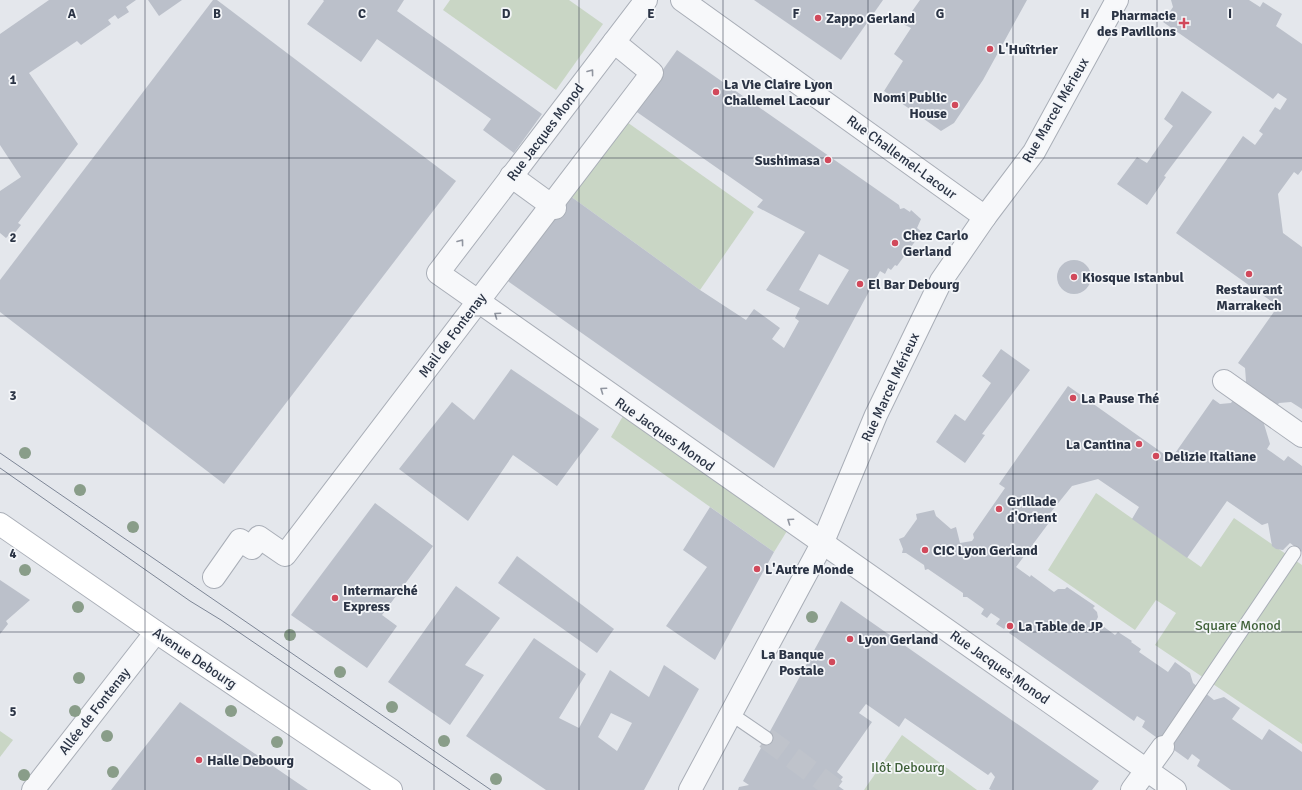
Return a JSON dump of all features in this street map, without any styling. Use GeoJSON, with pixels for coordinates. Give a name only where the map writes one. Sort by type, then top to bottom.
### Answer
{"type":"FeatureCollection","features":[{"type":"Feature","properties":{"kind":"street","name":"Rue Jacques Monod"},"geometry":{"type":"LineString","coordinates":[[646,0],[438,273],[822,544],[1175,790]]}},
{"type":"Feature","properties":{"kind":"street","name":"Rue Challemel-Lacour"},"geometry":{"type":"LineString","coordinates":[[682,0],[985,217]]}},
{"type":"Feature","properties":{"kind":"street","name":"Rue Marcel Mérieux"},"geometry":{"type":"LineString","coordinates":[[690,790],[822,544],[876,416],[941,281],[985,217],[1034,152],[1117,0]]}},
{"type":"Feature","properties":{"kind":"street","name":"Mail de Fontenay"},"geometry":{"type":"LineString","coordinates":[[214,577],[240,540],[252,548],[259,538],[285,555],[553,206],[652,73],[614,42]]}},
{"type":"Feature","properties":{"kind":"street"},"geometry":{"type":"LineString","coordinates":[[511,176],[553,206]]}},
{"type":"Feature","properties":{"kind":"street"},"geometry":{"type":"LineString","coordinates":[[1224,381],[1302,436]]}},
{"type":"Feature","properties":{"kind":"street","name":"Avenue Debourg"},"geometry":{"type":"LineString","coordinates":[[0,524],[156,632],[391,790]]}},
{"type":"Feature","properties":{"kind":"street","name":"Allée de Fontenay"},"geometry":{"type":"LineString","coordinates":[[33,790],[156,632]]}},
{"type":"Feature","properties":{"kind":"street"},"geometry":{"type":"LineString","coordinates":[[1132,790],[1163,747]]}},
{"type":"Feature","properties":{"kind":"lane"},"geometry":{"type":"LineString","coordinates":[[1163,747],[1294,553]]}},
{"type":"Feature","properties":{"kind":"lane"},"geometry":{"type":"LineString","coordinates":[[731,714],[766,738]]}},
{"type":"Feature","properties":{"kind":"green space"},"geometry":{"type":"Polygon","coordinates":[[[450,0],[569,0],[603,24],[556,90],[443,10],[450,0]]]}},
{"type":"Feature","properties":{"kind":"green space"},"geometry":{"type":"Polygon","coordinates":[[[624,120],[754,212],[700,290],[566,193],[624,120]]]}},
{"type":"Feature","properties":{"kind":"green space"},"geometry":{"type":"Polygon","coordinates":[[[623,416],[787,531],[774,552],[611,437],[623,416]]]}},
{"type":"Feature","properties":{"kind":"green space","name":"Square Monod"},"geometry":{"type":"Polygon","coordinates":[[[1096,493],[1201,567],[1234,518],[1302,565],[1302,744],[1155,645],[1176,613],[1156,600],[1135,630],[1048,570],[1096,493]]]}},
{"type":"Feature","properties":{"kind":"green space"},"geometry":{"type":"Polygon","coordinates":[[[0,731],[13,740],[0,757],[0,731]]]}},
{"type":"Feature","properties":{"kind":"green space","name":"Ilôt Debourg"},"geometry":{"type":"Polygon","coordinates":[[[902,735],[977,790],[864,790],[902,735]]]}},
{"type":"Feature","properties":{"kind":"building"},"geometry":{"type":"Polygon","coordinates":[[[49,0],[136,0],[126,7],[129,12],[118,19],[115,15],[108,20],[111,24],[81,45],[77,41],[29,73],[78,144],[18,223],[21,225],[13,235],[10,234],[6,238],[0,233],[0,191],[21,177],[0,145],[0,34],[49,0]]]}},
{"type":"Feature","properties":{"kind":"building"},"geometry":{"type":"Polygon","coordinates":[[[148,0],[182,0],[159,16],[148,0]]]}},
{"type":"Feature","properties":{"kind":"building"},"geometry":{"type":"Polygon","coordinates":[[[213,0],[217,0],[456,181],[224,484],[0,312],[0,280],[213,0]]]}},
{"type":"Feature","properties":{"kind":"building"},"geometry":{"type":"Polygon","coordinates":[[[323,0],[404,0],[397,11],[542,114],[514,153],[483,130],[491,119],[377,39],[361,62],[307,24],[324,1],[323,0]]]}},
{"type":"Feature","properties":{"kind":"building"},"geometry":{"type":"Polygon","coordinates":[[[754,0],[883,0],[841,60],[754,0]]]}},
{"type":"Feature","properties":{"kind":"building"},"geometry":{"type":"Polygon","coordinates":[[[920,0],[1027,0],[983,80],[954,123],[941,131],[884,91],[903,61],[894,54],[911,28],[903,24],[920,0]]]}},
{"type":"Feature","properties":{"kind":"building"},"geometry":{"type":"Polygon","coordinates":[[[1171,0],[1249,0],[1260,7],[1263,2],[1282,14],[1276,26],[1302,44],[1302,170],[1298,175],[1294,172],[1278,194],[1283,233],[1302,247],[1302,409],[1291,402],[1279,403],[1264,424],[1270,444],[1267,449],[1284,461],[1288,456],[1302,466],[1302,552],[1290,543],[1283,550],[1276,549],[1272,546],[1268,523],[1262,525],[1227,501],[1187,558],[1132,519],[1139,507],[1098,479],[1072,486],[1047,517],[1051,520],[1016,567],[1030,577],[1031,575],[1054,592],[1058,589],[1065,589],[1067,587],[1095,606],[1093,608],[1097,612],[1098,617],[1096,621],[1115,635],[1118,632],[1132,641],[1131,642],[1141,649],[1139,652],[1168,672],[1175,662],[1190,673],[1193,683],[1214,700],[1224,697],[1240,708],[1232,719],[1262,740],[1269,729],[1302,752],[1302,790],[1231,790],[1197,766],[1200,760],[1192,754],[1188,760],[1142,727],[1145,721],[1137,716],[1134,721],[1009,633],[1012,629],[1007,625],[1004,629],[996,624],[1000,619],[991,613],[987,618],[981,614],[984,609],[967,597],[963,597],[963,593],[928,569],[925,570],[924,565],[906,553],[902,553],[903,549],[899,539],[904,537],[917,519],[916,514],[934,510],[936,516],[951,529],[956,527],[960,543],[972,541],[974,538],[973,534],[1005,488],[999,484],[1068,386],[1171,459],[1213,399],[1220,404],[1231,403],[1246,381],[1245,368],[1238,363],[1278,306],[1176,233],[1243,136],[1255,145],[1263,134],[1259,131],[1275,107],[1280,110],[1287,99],[1278,93],[1273,99],[1163,22],[1173,7],[1171,0]]]}},
{"type":"Feature","properties":{"kind":"building"},"geometry":{"type":"Polygon","coordinates":[[[677,50],[899,205],[900,209],[904,208],[910,212],[911,210],[921,219],[917,228],[922,232],[897,266],[895,265],[891,270],[888,268],[885,274],[880,271],[774,468],[502,277],[566,193],[700,290],[746,320],[754,309],[780,328],[772,339],[784,348],[799,321],[795,318],[800,308],[766,290],[805,232],[757,207],[763,200],[634,110],[677,50]],[[819,254],[799,290],[828,305],[849,270],[819,254]]]}},
{"type":"Feature","properties":{"kind":"building"},"geometry":{"type":"Polygon","coordinates":[[[1182,91],[1212,112],[1164,176],[1166,177],[1147,205],[1117,184],[1137,157],[1147,163],[1173,126],[1164,119],[1182,91]]]}},
{"type":"Feature","properties":{"kind":"building","name":"Kiosque Istanbul"},"geometry":{"type":"Polygon","coordinates":[[[1077,260],[1084,262],[1089,267],[1091,277],[1089,287],[1084,292],[1071,294],[1064,292],[1059,287],[1057,274],[1059,267],[1064,262],[1077,260]]]}},
{"type":"Feature","properties":{"kind":"building"},"geometry":{"type":"Polygon","coordinates":[[[1001,349],[1030,370],[982,434],[985,435],[965,463],[936,442],[955,414],[965,421],[991,383],[982,376],[1001,349]]]}},
{"type":"Feature","properties":{"kind":"building"},"geometry":{"type":"Polygon","coordinates":[[[511,369],[599,429],[557,486],[513,455],[468,521],[399,469],[452,402],[474,420],[511,369]]]}},
{"type":"Feature","properties":{"kind":"building"},"geometry":{"type":"Polygon","coordinates":[[[375,503],[433,546],[382,615],[397,626],[367,668],[291,615],[375,503]]]}},
{"type":"Feature","properties":{"kind":"building"},"geometry":{"type":"Polygon","coordinates":[[[710,507],[774,552],[715,660],[666,626],[707,567],[683,550],[710,507]]]}},
{"type":"Feature","properties":{"kind":"building"},"geometry":{"type":"Polygon","coordinates":[[[517,556],[614,629],[597,653],[498,583],[517,556]]]}},
{"type":"Feature","properties":{"kind":"building"},"geometry":{"type":"Polygon","coordinates":[[[0,580],[30,600],[6,621],[8,624],[0,634],[0,580]]]}},
{"type":"Feature","properties":{"kind":"building"},"geometry":{"type":"Polygon","coordinates":[[[456,586],[500,618],[465,665],[484,675],[450,725],[388,682],[456,586]]]}},
{"type":"Feature","properties":{"kind":"building"},"geometry":{"type":"Polygon","coordinates":[[[841,601],[1099,781],[1092,790],[991,790],[989,789],[995,777],[991,772],[988,775],[905,718],[899,727],[866,704],[859,713],[872,722],[837,772],[843,777],[837,785],[844,790],[738,790],[739,787],[749,785],[743,781],[841,601]]]}},
{"type":"Feature","properties":{"kind":"building"},"geometry":{"type":"Polygon","coordinates":[[[534,638],[586,674],[559,718],[579,728],[610,670],[649,697],[664,665],[699,689],[644,790],[546,790],[466,736],[534,638]],[[611,713],[598,737],[617,751],[632,723],[611,713]]]}},
{"type":"Feature","properties":{"kind":"building","name":"Halle Debourg"},"geometry":{"type":"Polygon","coordinates":[[[180,702],[229,736],[308,790],[111,790],[180,702]]]}},
{"type":"Feature","properties":{"kind":"tunnel"},"geometry":{"type":"LineString","coordinates":[[766,738],[836,790]]}},
{"type":"Feature","properties":{"kind":"tram line"},"geometry":{"type":"LineString","coordinates":[[0,453],[491,790]]}},
{"type":"Feature","properties":{"kind":"tram line"},"geometry":{"type":"LineString","coordinates":[[0,468],[190,601],[221,620],[470,790]]}},
{"type":"Feature","properties":{"kind":"place","name":"Zappo Gerland"},"geometry":{"type":"Point","coordinates":[818,18]}},
{"type":"Feature","properties":{"kind":"place","name":"Pharmacie des Pavillons"},"geometry":{"type":"Point","coordinates":[1184,23]}},
{"type":"Feature","properties":{"kind":"place","name":"L'Huîtrier"},"geometry":{"type":"Point","coordinates":[990,49]}},
{"type":"Feature","properties":{"kind":"place","name":"La Vie Claire Lyon Challemel Lacour"},"geometry":{"type":"Point","coordinates":[716,92]}},
{"type":"Feature","properties":{"kind":"place","name":"Nomi Public House"},"geometry":{"type":"Point","coordinates":[955,105]}},
{"type":"Feature","properties":{"kind":"place","name":"Sushimasa"},"geometry":{"type":"Point","coordinates":[828,160]}},
{"type":"Feature","properties":{"kind":"place","name":"Chez Carlo Gerland"},"geometry":{"type":"Point","coordinates":[895,243]}},
{"type":"Feature","properties":{"kind":"place","name":"Restaurant Marrakech"},"geometry":{"type":"Point","coordinates":[1249,274]}},
{"type":"Feature","properties":{"kind":"place","name":"Kiosque Istanbul"},"geometry":{"type":"Point","coordinates":[1074,277]}},
{"type":"Feature","properties":{"kind":"place","name":"El Bar Debourg"},"geometry":{"type":"Point","coordinates":[860,284]}},
{"type":"Feature","properties":{"kind":"place","name":"La Pause Thé"},"geometry":{"type":"Point","coordinates":[1073,398]}},
{"type":"Feature","properties":{"kind":"place","name":"La Cantina"},"geometry":{"type":"Point","coordinates":[1139,444]}},
{"type":"Feature","properties":{"kind":"place","name":"Delizie Italiane"},"geometry":{"type":"Point","coordinates":[1156,456]}},
{"type":"Feature","properties":{"kind":"place","name":"Grillade d'Orient"},"geometry":{"type":"Point","coordinates":[999,509]}},
{"type":"Feature","properties":{"kind":"place","name":"CIC Lyon Gerland"},"geometry":{"type":"Point","coordinates":[925,550]}},
{"type":"Feature","properties":{"kind":"place","name":"L'Autre Monde"},"geometry":{"type":"Point","coordinates":[757,569]}},
{"type":"Feature","properties":{"kind":"place","name":"Intermarché Express"},"geometry":{"type":"Point","coordinates":[335,598]}},
{"type":"Feature","properties":{"kind":"place","name":"La Table de JP"},"geometry":{"type":"Point","coordinates":[1010,626]}},
{"type":"Feature","properties":{"kind":"place","name":"Lyon Gerland"},"geometry":{"type":"Point","coordinates":[850,639]}},
{"type":"Feature","properties":{"kind":"place","name":"La Banque Postale"},"geometry":{"type":"Point","coordinates":[832,662]}},
{"type":"Feature","properties":{"kind":"place","name":"Halle Debourg"},"geometry":{"type":"Point","coordinates":[199,760]}}]}
